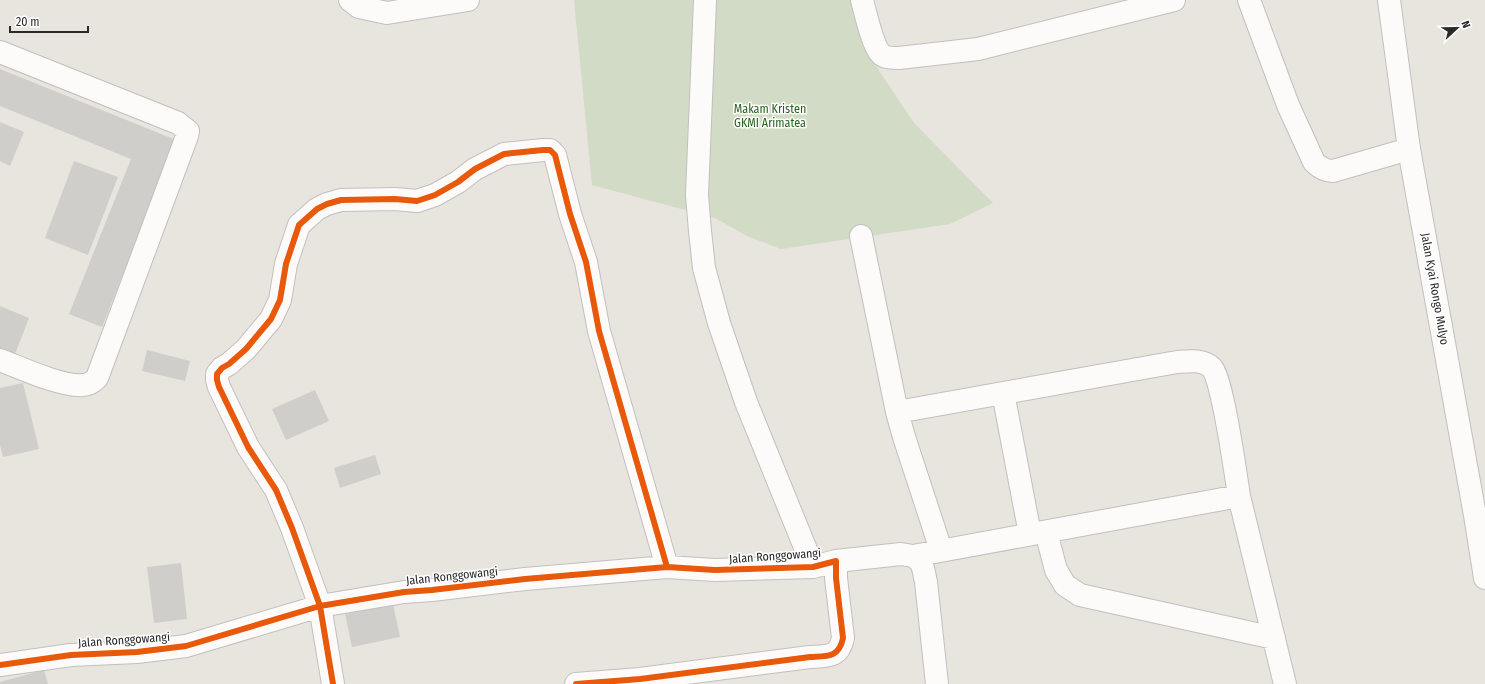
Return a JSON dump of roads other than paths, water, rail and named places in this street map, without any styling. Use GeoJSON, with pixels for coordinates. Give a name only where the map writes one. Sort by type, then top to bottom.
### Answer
{"type":"FeatureCollection","features":[{"type":"Feature","properties":{"kind":"street"},"geometry":{"type":"LineString","coordinates":[[350,0],[359,7],[387,13],[468,0]]}},
{"type":"Feature","properties":{"kind":"street"},"geometry":{"type":"LineString","coordinates":[[705,0],[697,195],[704,268],[746,402],[813,567]]}},
{"type":"Feature","properties":{"kind":"street"},"geometry":{"type":"LineString","coordinates":[[862,0],[875,45],[881,54],[887,57],[899,58],[978,49],[1174,0]]}},
{"type":"Feature","properties":{"kind":"street"},"geometry":{"type":"LineString","coordinates":[[1249,0],[1288,105],[1314,162],[1318,166],[1327,171],[1333,171],[1409,149]]}},
{"type":"Feature","properties":{"kind":"street","name":"Jalan Kyai Rongo Mulyo"},"geometry":{"type":"LineString","coordinates":[[1388,0],[1409,149],[1485,578]]}},
{"type":"Feature","properties":{"kind":"street"},"geometry":{"type":"LineString","coordinates":[[0,52],[178,123],[188,131],[188,136],[97,378],[90,384],[76,386],[0,360]]}},
{"type":"Feature","properties":{"kind":"street"},"geometry":{"type":"LineString","coordinates":[[333,684],[320,606],[292,528],[276,490],[248,447],[218,387],[217,380],[217,374],[222,368],[229,364],[246,349],[271,319],[280,300],[286,264],[298,226],[317,209],[327,204],[341,200],[395,199],[417,201],[436,195],[458,182],[475,169],[504,154],[550,150],[555,155],[570,214],[586,262],[599,331],[667,567]]}},
{"type":"Feature","properties":{"kind":"street"},"geometry":{"type":"LineString","coordinates":[[861,236],[897,412],[941,550]]}},
{"type":"Feature","properties":{"kind":"street"},"geometry":{"type":"LineString","coordinates":[[897,412],[1178,362],[1199,361],[1208,364],[1214,369],[1220,386],[1239,496],[1285,684]]}},
{"type":"Feature","properties":{"kind":"street"},"geometry":{"type":"LineString","coordinates":[[1003,393],[1038,533],[1065,585],[1080,595],[1274,638]]}},
{"type":"Feature","properties":{"kind":"street"},"geometry":{"type":"LineString","coordinates":[[836,561],[900,554],[913,556],[1239,496]]}},
{"type":"Feature","properties":{"kind":"street"},"geometry":{"type":"LineString","coordinates":[[913,556],[920,561],[926,582],[937,684]]}},
{"type":"Feature","properties":{"kind":"street","name":"Jalan Ronggowangi"},"geometry":{"type":"LineString","coordinates":[[0,666],[71,655],[137,652],[186,646],[320,606],[404,592],[526,579],[667,567],[715,570],[813,567],[836,561],[836,578],[843,638],[837,653],[640,679],[576,684]]}},
{"type":"Feature","properties":{"kind":"park label","name":"Makam Kristen GKMI Arimatea"},"geometry":{"type":"Point","coordinates":[770,116]}}]}
